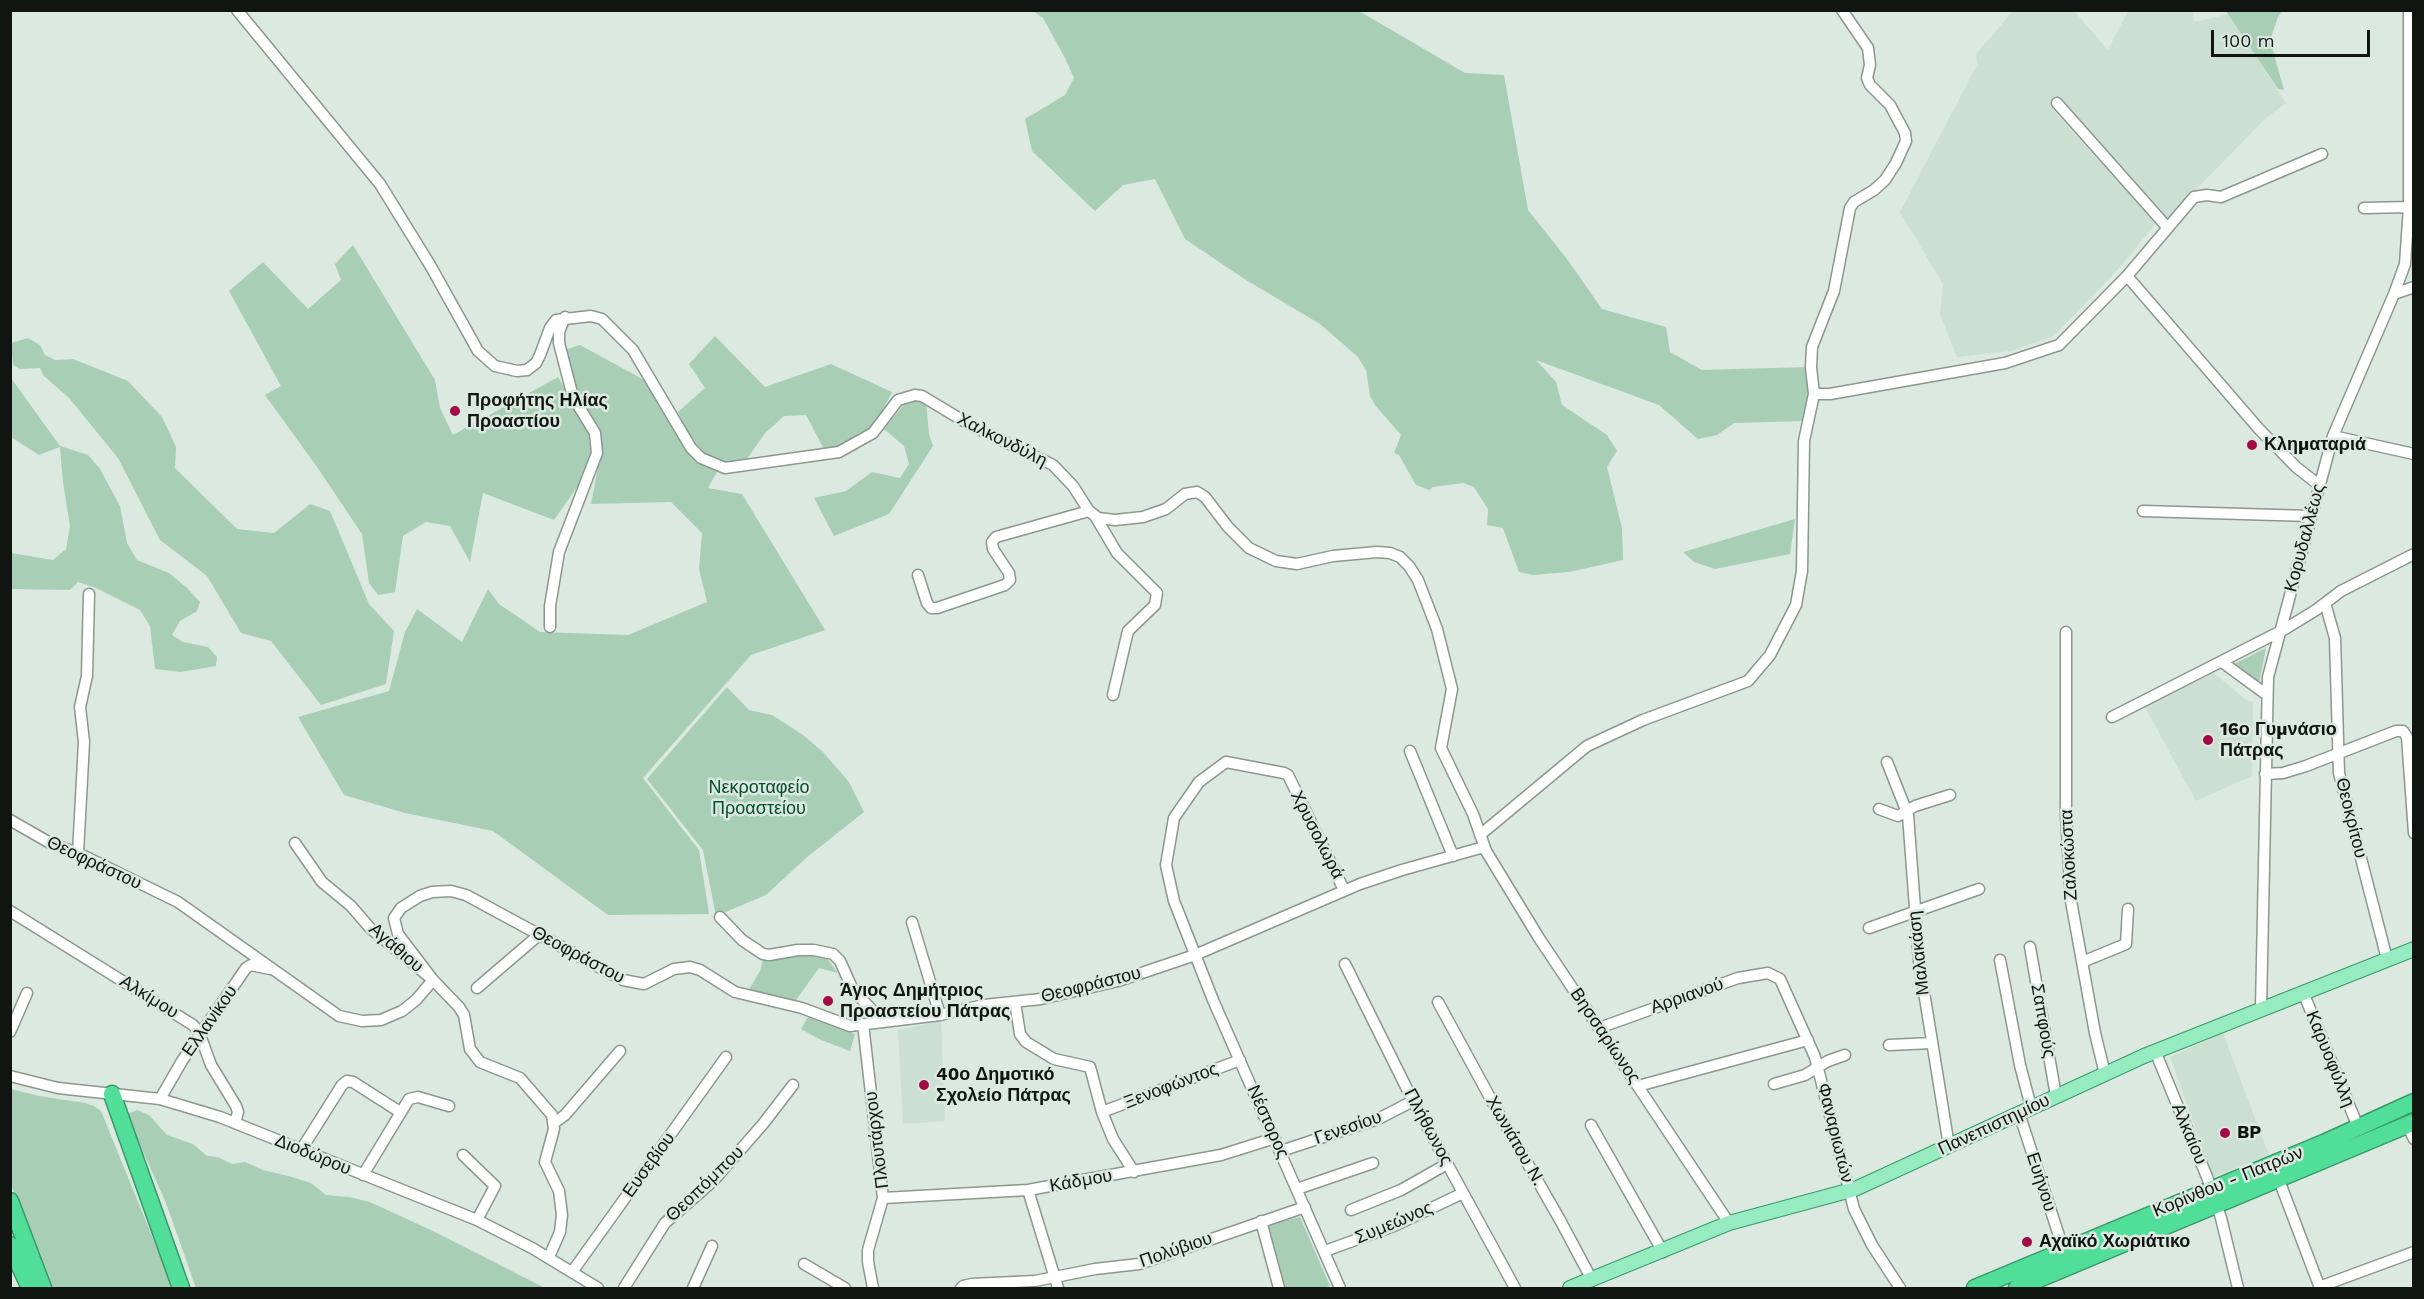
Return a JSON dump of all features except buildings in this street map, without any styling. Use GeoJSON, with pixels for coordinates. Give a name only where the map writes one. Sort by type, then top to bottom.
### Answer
{"type":"FeatureCollection","features":[{"type":"Feature","properties":{"kind":"highway"},"geometry":{"type":"LineString","coordinates":[[112,1094],[181,1288]]}},
{"type":"Feature","properties":{"kind":"highway","name":"Κορίνθου - Πατρών"},"geometry":{"type":"LineString","coordinates":[[1975,1288],[2414,1102]]}},
{"type":"Feature","properties":{"kind":"highway","name":"Κορίνθου - Πατρών"},"geometry":{"type":"LineString","coordinates":[[2017,1288],[2216,1205],[2411,1128]]}},
{"type":"Feature","properties":{"kind":"highway"},"geometry":{"type":"LineString","coordinates":[[10,1202],[43,1288]]}},
{"type":"Feature","properties":{"kind":"highway"},"geometry":{"type":"LineString","coordinates":[[10,1219],[30,1285]]}},
{"type":"Feature","properties":{"kind":"highway"},"geometry":{"type":"LineString","coordinates":[[10,1245],[30,1285]]}},
{"type":"Feature","properties":{"kind":"main road","name":"Πανεπιστημίου"},"geometry":{"type":"LineString","coordinates":[[1570,1288],[1663,1252],[1729,1223],[1849,1191],[2155,1051],[2414,949]]}},
{"type":"Feature","properties":{"kind":"street"},"geometry":{"type":"LineString","coordinates":[[237,10],[380,184],[430,265],[478,351],[495,366],[517,371],[526,370],[536,363],[550,328],[556,320],[565,317]]}},
{"type":"Feature","properties":{"kind":"street"},"geometry":{"type":"LineString","coordinates":[[1480,835],[1587,746],[1643,720],[1748,681],[1761,667],[1799,597],[1802,571],[1803,457],[1805,432],[1814,394],[1811,367],[1812,347],[1834,291],[1850,208],[1854,202],[1885,180],[1906,141],[1905,133],[1890,105],[1870,85],[1867,78],[1870,65],[1868,48],[1842,10]]}},
{"type":"Feature","properties":{"kind":"street","name":"Κορυδαλλέως"},"geometry":{"type":"LineString","coordinates":[[2261,1008],[2266,695],[2270,667],[2334,436],[2405,264],[2411,223],[2409,207],[2412,140],[2411,17]]}},
{"type":"Feature","properties":{"kind":"street"},"geometry":{"type":"LineString","coordinates":[[2057,103],[2167,227]]}},
{"type":"Feature","properties":{"kind":"street"},"geometry":{"type":"LineString","coordinates":[[1814,394],[1830,394],[2005,363],[2059,345],[2127,276],[2194,197],[2207,195],[2221,197],[2322,154]]}},
{"type":"Feature","properties":{"kind":"street"},"geometry":{"type":"LineString","coordinates":[[2364,208],[2409,207]]}},
{"type":"Feature","properties":{"kind":"street"},"geometry":{"type":"LineString","coordinates":[[2127,276],[2259,429],[2296,467],[2319,485]]}},
{"type":"Feature","properties":{"kind":"street"},"geometry":{"type":"LineString","coordinates":[[2394,294],[2414,287]]}},
{"type":"Feature","properties":{"kind":"street","name":"Χαλκονδύλη"},"geometry":{"type":"LineString","coordinates":[[565,317],[591,316],[602,319],[613,328],[633,350],[690,448],[701,458],[725,468],[839,452],[873,433],[898,400],[915,395],[922,396],[986,433],[1053,465],[1073,486],[1117,553],[1157,593],[1155,605],[1128,631],[1113,694]]}},
{"type":"Feature","properties":{"kind":"street"},"geometry":{"type":"LineString","coordinates":[[550,627],[550,606],[559,552],[597,453],[595,433],[573,397],[560,343],[559,332],[565,317]]}},
{"type":"Feature","properties":{"kind":"street"},"geometry":{"type":"LineString","coordinates":[[2334,436],[2414,454]]}},
{"type":"Feature","properties":{"kind":"street"},"geometry":{"type":"LineString","coordinates":[[918,576],[927,603],[931,608],[937,608],[1005,585],[1010,580],[1009,573],[993,549],[992,542],[996,537],[1092,513],[1115,520],[1143,517],[1166,509],[1185,494],[1197,492],[1205,497],[1228,527],[1249,548],[1276,561],[1297,564],[1333,556],[1390,552],[1400,557],[1418,580],[1437,629],[1452,689],[1441,748],[1470,807],[1484,847]]}},
{"type":"Feature","properties":{"kind":"street"},"geometry":{"type":"LineString","coordinates":[[2143,511],[2310,516]]}},
{"type":"Feature","properties":{"kind":"street"},"geometry":{"type":"LineString","coordinates":[[2112,717],[2279,632],[2346,588],[2414,554]]}},
{"type":"Feature","properties":{"kind":"street"},"geometry":{"type":"LineString","coordinates":[[78,853],[84,742],[80,707],[87,676],[88,594]]}},
{"type":"Feature","properties":{"kind":"street","name":"Θεοκρίτου"},"geometry":{"type":"LineString","coordinates":[[2325,603],[2332,622],[2336,645],[2340,778],[2387,959]]}},
{"type":"Feature","properties":{"kind":"street","name":"Ζαλοκώστα"},"geometry":{"type":"LineString","coordinates":[[2066,632],[2067,827],[2071,901],[2105,1074]]}},
{"type":"Feature","properties":{"kind":"street"},"geometry":{"type":"LineString","coordinates":[[2223,662],[2266,695]]}},
{"type":"Feature","properties":{"kind":"street"},"geometry":{"type":"LineString","coordinates":[[2265,774],[2288,771],[2396,731],[2405,732],[2414,833]]}},
{"type":"Feature","properties":{"kind":"street"},"geometry":{"type":"LineString","coordinates":[[1410,751],[1453,856]]}},
{"type":"Feature","properties":{"kind":"street","name":"Χρυσολωρά"},"geometry":{"type":"LineString","coordinates":[[1195,955],[1174,901],[1166,865],[1174,818],[1199,782],[1226,762],[1286,774],[1344,890]]}},
{"type":"Feature","properties":{"kind":"street","name":"Μαλακάση"},"geometry":{"type":"LineString","coordinates":[[1887,762],[1906,810],[1920,970],[1949,1146]]}},
{"type":"Feature","properties":{"kind":"street"},"geometry":{"type":"LineString","coordinates":[[1879,808],[1898,816],[1906,810],[1950,795]]}},
{"type":"Feature","properties":{"kind":"street","name":"Θεοφράστου"},"geometry":{"type":"LineString","coordinates":[[10,820],[50,843],[78,853],[178,902],[339,1016],[362,1021],[381,1020],[402,1011],[417,1000],[433,980],[398,934],[394,918],[401,908],[420,896],[432,892],[451,891],[466,895],[596,967],[630,983],[644,984],[674,969],[690,967],[700,970],[735,992],[748,997],[802,1008],[844,1025],[940,1015],[984,1005],[1050,997],[1109,983],[1195,955],[1344,890],[1402,870],[1484,847]]}},
{"type":"Feature","properties":{"kind":"street","name":"Αγάθιου"},"geometry":{"type":"LineString","coordinates":[[296,843],[322,882],[351,906],[370,928],[433,980],[459,1007],[464,1015],[470,1049],[480,1062],[520,1078],[548,1110],[554,1123]]}},
{"type":"Feature","properties":{"kind":"street","name":"Βησσαρίωνος"},"geometry":{"type":"LineString","coordinates":[[1484,847],[1533,929],[1729,1223]]}},
{"type":"Feature","properties":{"kind":"street"},"geometry":{"type":"LineString","coordinates":[[1869,928],[1979,889]]}},
{"type":"Feature","properties":{"kind":"street"},"geometry":{"type":"LineString","coordinates":[[2082,962],[2126,944],[2128,909]]}},
{"type":"Feature","properties":{"kind":"street","name":"Αλκίμου"},"geometry":{"type":"LineString","coordinates":[[10,911],[190,1023],[200,1035],[211,1065],[237,1108],[235,1123]]}},
{"type":"Feature","properties":{"kind":"street"},"geometry":{"type":"LineString","coordinates":[[720,917],[742,940],[763,954],[814,950],[833,954],[840,961],[853,990],[874,1012],[879,1022]]}},
{"type":"Feature","properties":{"kind":"street"},"geometry":{"type":"LineString","coordinates":[[912,922],[940,1015]]}},
{"type":"Feature","properties":{"kind":"street"},"geometry":{"type":"LineString","coordinates":[[477,987],[540,934]]}},
{"type":"Feature","properties":{"kind":"street","name":"Σαπφούς"},"geometry":{"type":"LineString","coordinates":[[2030,946],[2056,1096]]}},
{"type":"Feature","properties":{"kind":"street","name":"Νέστορος"},"geometry":{"type":"LineString","coordinates":[[1195,955],[1325,1251],[1337,1288]]}},
{"type":"Feature","properties":{"kind":"street","name":"Ευήνου"},"geometry":{"type":"LineString","coordinates":[[2000,960],[2020,1065],[2025,1110],[2064,1251]]}},
{"type":"Feature","properties":{"kind":"street","name":"Πλήθωνος"},"geometry":{"type":"LineString","coordinates":[[1345,964],[1413,1101],[1515,1288]]}},
{"type":"Feature","properties":{"kind":"street","name":"Ελλανίκου"},"geometry":{"type":"LineString","coordinates":[[160,1099],[176,1071],[246,968],[250,965],[269,970],[273,968]]}},
{"type":"Feature","properties":{"kind":"street","name":"Αρριανού"},"geometry":{"type":"LineString","coordinates":[[1599,1028],[1723,983],[1756,974],[1776,975]]}},
{"type":"Feature","properties":{"kind":"street","name":"Φαναριωτών"},"geometry":{"type":"LineString","coordinates":[[1776,975],[1785,987],[1818,1068],[1858,1220],[1900,1288]]}},
{"type":"Feature","properties":{"kind":"street","name":"Καρυοφύλλη"},"geometry":{"type":"LineString","coordinates":[[2303,992],[2358,1127]]}},
{"type":"Feature","properties":{"kind":"street"},"geometry":{"type":"LineString","coordinates":[[10,1032],[27,993]]}},
{"type":"Feature","properties":{"kind":"street"},"geometry":{"type":"LineString","coordinates":[[1015,1002],[1020,1034],[1026,1042],[1054,1059],[1090,1067],[1102,1112],[1113,1139],[1134,1172]]}},
{"type":"Feature","properties":{"kind":"street","name":"Χωνιάτου Ν."},"geometry":{"type":"LineString","coordinates":[[1438,1002],[1592,1280]]}},
{"type":"Feature","properties":{"kind":"street","name":"Πλουτάρχου"},"geometry":{"type":"LineString","coordinates":[[863,1024],[884,1198],[868,1250],[873,1288]]}},
{"type":"Feature","properties":{"kind":"street"},"geometry":{"type":"LineString","coordinates":[[1638,1086],[1808,1040]]}},
{"type":"Feature","properties":{"kind":"street"},"geometry":{"type":"LineString","coordinates":[[1889,1045],[1932,1043]]}},
{"type":"Feature","properties":{"kind":"street"},"geometry":{"type":"LineString","coordinates":[[549,1257],[560,1232],[562,1215],[559,1191],[545,1162],[554,1123],[565,1115],[620,1051]]}},
{"type":"Feature","properties":{"kind":"street","name":"Αλκαίου"},"geometry":{"type":"LineString","coordinates":[[2155,1051],[2211,1189],[2238,1288]]}},
{"type":"Feature","properties":{"kind":"street"},"geometry":{"type":"LineString","coordinates":[[1774,1084],[1805,1075],[1845,1054]]}},
{"type":"Feature","properties":{"kind":"street","name":"Ευσεβίου"},"geometry":{"type":"LineString","coordinates":[[572,1272],[726,1057]]}},
{"type":"Feature","properties":{"kind":"street","name":"Ξενοφώντος"},"geometry":{"type":"LineString","coordinates":[[1102,1112],[1240,1060]]}},
{"type":"Feature","properties":{"kind":"street","name":"Διοδώρου"},"geometry":{"type":"LineString","coordinates":[[10,1076],[58,1088],[160,1099],[201,1110],[477,1220],[549,1257],[598,1288]]}},
{"type":"Feature","properties":{"kind":"street"},"geometry":{"type":"LineString","coordinates":[[301,1150],[342,1085],[347,1081],[400,1112]]}},
{"type":"Feature","properties":{"kind":"street","name":"Θεοπόμπου"},"geometry":{"type":"LineString","coordinates":[[624,1288],[665,1222],[714,1180],[793,1085]]}},
{"type":"Feature","properties":{"kind":"street"},"geometry":{"type":"LineString","coordinates":[[363,1175],[409,1099],[413,1097],[449,1106]]}},
{"type":"Feature","properties":{"kind":"street","name":"Γενεσίου"},"geometry":{"type":"LineString","coordinates":[[1281,1151],[1378,1119],[1413,1101]]}},
{"type":"Feature","properties":{"kind":"street"},"geometry":{"type":"LineString","coordinates":[[1591,1125],[1663,1252]]}},
{"type":"Feature","properties":{"kind":"street","name":"Κάδμου"},"geometry":{"type":"LineString","coordinates":[[884,1198],[1028,1190],[1221,1155],[1275,1138]]}},
{"type":"Feature","properties":{"kind":"street"},"geometry":{"type":"LineString","coordinates":[[463,1155],[495,1186],[477,1220]]}},
{"type":"Feature","properties":{"kind":"street"},"geometry":{"type":"LineString","coordinates":[[1297,1189],[1373,1163]]}},
{"type":"Feature","properties":{"kind":"street"},"geometry":{"type":"LineString","coordinates":[[1351,1210],[1401,1190],[1447,1164]]}},
{"type":"Feature","properties":{"kind":"street"},"geometry":{"type":"LineString","coordinates":[[2279,1180],[2320,1288],[2414,1252]]}},
{"type":"Feature","properties":{"kind":"street"},"geometry":{"type":"LineString","coordinates":[[1028,1190],[1058,1288]]}},
{"type":"Feature","properties":{"kind":"street","name":"Συμεώνος"},"geometry":{"type":"LineString","coordinates":[[1325,1251],[1394,1226],[1463,1193]]}},
{"type":"Feature","properties":{"kind":"street","name":"Πολύβιου"},"geometry":{"type":"LineString","coordinates":[[966,1286],[1035,1281],[1054,1276],[1138,1264],[1305,1207]]}},
{"type":"Feature","properties":{"kind":"street"},"geometry":{"type":"LineString","coordinates":[[1261,1221],[1279,1288]]}},
{"type":"Feature","properties":{"kind":"street"},"geometry":{"type":"LineString","coordinates":[[693,1288],[712,1246]]}},
{"type":"Feature","properties":{"kind":"street"},"geometry":{"type":"LineString","coordinates":[[804,1264],[845,1288]]}},
{"type":"Feature","properties":{"kind":"shaded area"},"geometry":{"type":"Polygon","coordinates":[[[2013,11],[2074,11],[2108,50],[2128,11],[2193,11],[2194,22],[2229,14],[2286,103],[2266,118],[2167,219],[2060,100],[2052,109],[2156,223],[2121,266],[2054,336],[2011,351],[1957,357],[1940,314],[1943,284],[1900,212],[1977,65],[1976,54],[2013,11]]]}},
{"type":"Feature","properties":{"kind":"shaded area","name":"16ο Γυμνάσιο Πάτρας"},"geometry":{"type":"Polygon","coordinates":[[[2214,673],[2246,700],[2253,702],[2252,776],[2196,801],[2145,707],[2214,673]]]}},
{"type":"Feature","properties":{"kind":"shaded area"},"geometry":{"type":"Polygon","coordinates":[[[941,1021],[945,1121],[903,1124],[898,1030],[941,1021]]]}},
{"type":"Feature","properties":{"kind":"shaded area"},"geometry":{"type":"Polygon","coordinates":[[[2223,1033],[2269,1155],[2213,1177],[2170,1057],[2223,1033]]]}},
{"type":"Feature","properties":{"kind":"green space"},"geometry":{"type":"Polygon","coordinates":[[[1033,11],[1359,11],[1465,73],[1504,75],[1528,210],[1567,259],[1602,309],[1666,327],[1670,352],[1702,370],[1807,367],[1808,399],[1803,421],[1734,423],[1717,435],[1698,439],[1659,405],[1536,360],[1556,382],[1562,405],[1607,435],[1617,451],[1607,467],[1622,528],[1623,560],[1569,572],[1533,575],[1519,572],[1503,528],[1487,525],[1488,509],[1474,487],[1463,483],[1433,487],[1429,490],[1416,485],[1399,455],[1394,453],[1401,435],[1370,396],[1366,370],[1358,357],[1320,324],[1246,280],[1185,239],[1155,179],[1123,185],[1095,211],[1032,151],[1025,119],[1065,95],[1074,78],[1043,18],[1033,11]]]}},
{"type":"Feature","properties":{"kind":"green space"},"geometry":{"type":"Polygon","coordinates":[[[2226,11],[2282,11],[2270,40],[2284,90],[2278,89],[2226,11]]]}},
{"type":"Feature","properties":{"kind":"green space"},"geometry":{"type":"Polygon","coordinates":[[[353,245],[435,380],[440,408],[453,435],[558,377],[588,428],[592,466],[554,520],[483,493],[470,562],[450,526],[426,522],[403,536],[395,592],[378,595],[369,583],[362,534],[265,395],[281,386],[229,291],[263,262],[308,309],[341,280],[335,264],[353,245]]]}},
{"type":"Feature","properties":{"kind":"green space"},"geometry":{"type":"Polygon","coordinates":[[[715,336],[765,387],[831,364],[892,392],[876,424],[854,440],[825,451],[806,415],[784,416],[765,433],[745,462],[732,464],[720,462],[707,456],[694,444],[678,412],[705,388],[689,364],[715,336]]]}},
{"type":"Feature","properties":{"kind":"green space"},"geometry":{"type":"Polygon","coordinates":[[[28,338],[40,345],[45,355],[55,360],[73,359],[128,381],[162,417],[176,447],[175,468],[237,529],[274,533],[310,504],[330,511],[369,604],[394,631],[386,684],[321,705],[271,641],[241,633],[207,576],[160,540],[118,458],[69,398],[44,376],[40,368],[20,369],[13,365],[11,343],[28,338]]]}},
{"type":"Feature","properties":{"kind":"green space"},"geometry":{"type":"Polygon","coordinates":[[[580,345],[646,381],[692,457],[717,472],[708,488],[742,494],[825,630],[751,655],[643,778],[699,850],[709,914],[608,915],[493,831],[405,813],[344,795],[298,717],[389,691],[405,632],[417,609],[462,642],[488,589],[499,604],[540,632],[628,635],[707,602],[699,569],[702,533],[671,502],[591,504],[602,447],[575,394],[565,350],[580,345]]]}},
{"type":"Feature","properties":{"kind":"green space"},"geometry":{"type":"Polygon","coordinates":[[[11,378],[60,446],[88,455],[100,469],[120,506],[127,543],[137,560],[169,573],[200,602],[197,611],[180,621],[172,635],[183,642],[208,647],[217,657],[216,666],[181,672],[155,669],[150,626],[140,610],[96,588],[78,582],[70,590],[11,589],[11,553],[53,560],[66,549],[70,526],[60,447],[39,455],[11,437],[11,378]]]}},
{"type":"Feature","properties":{"kind":"green space"},"geometry":{"type":"Polygon","coordinates":[[[912,399],[926,402],[929,434],[933,446],[889,514],[834,536],[814,498],[846,491],[872,472],[900,478],[909,464],[904,446],[884,429],[906,402],[912,399]]]}},
{"type":"Feature","properties":{"kind":"green space"},"geometry":{"type":"Polygon","coordinates":[[[1795,519],[1790,554],[1715,569],[1694,562],[1683,552],[1795,519]]]}},
{"type":"Feature","properties":{"kind":"green space"},"geometry":{"type":"Polygon","coordinates":[[[2266,648],[2259,683],[2234,664],[2266,648]]]}},
{"type":"Feature","properties":{"kind":"green space","name":"Νεκροταφείο Προαστείου"},"geometry":{"type":"Polygon","coordinates":[[[727,687],[749,710],[772,715],[803,735],[823,752],[849,782],[864,812],[806,858],[766,895],[716,916],[703,850],[647,779],[727,687]]]}},
{"type":"Feature","properties":{"kind":"green space"},"geometry":{"type":"Polygon","coordinates":[[[799,954],[826,957],[838,973],[819,968],[796,1000],[748,991],[760,971],[763,959],[799,954]]]}},
{"type":"Feature","properties":{"kind":"green space"},"geometry":{"type":"Polygon","coordinates":[[[808,1017],[855,1034],[850,1051],[821,1040],[801,1029],[808,1017]]]}},
{"type":"Feature","properties":{"kind":"green space"},"geometry":{"type":"Polygon","coordinates":[[[11,1089],[85,1103],[101,1111],[173,1288],[51,1288],[11,1184],[11,1089]]]}},
{"type":"Feature","properties":{"kind":"green space"},"geometry":{"type":"Polygon","coordinates":[[[137,1110],[149,1115],[167,1135],[193,1144],[207,1156],[218,1157],[232,1164],[245,1162],[263,1170],[311,1183],[326,1195],[370,1202],[545,1288],[196,1288],[166,1203],[129,1120],[128,1114],[137,1110]]]}},
{"type":"Feature","properties":{"kind":"green space"},"geometry":{"type":"Polygon","coordinates":[[[1300,1217],[1330,1286],[1284,1288],[1267,1225],[1300,1217]]]}},
{"type":"Feature","properties":{"kind":"place","name":"Προφήτης Ηλίας Προαστίου"},"geometry":{"type":"Point","coordinates":[455,411]}},
{"type":"Feature","properties":{"kind":"place","name":"Κληματαριά"},"geometry":{"type":"Point","coordinates":[2252,445]}},
{"type":"Feature","properties":{"kind":"place","name":"16ο Γυμνάσιο Πάτρας"},"geometry":{"type":"Point","coordinates":[2208,740]}},
{"type":"Feature","properties":{"kind":"place","name":"Άγιος Δημήτριος Προαστείου Πάτρας"},"geometry":{"type":"Point","coordinates":[828,1001]}},
{"type":"Feature","properties":{"kind":"place","name":"40ο Δημοτικό Σχολείο Πάτρας"},"geometry":{"type":"Point","coordinates":[924,1085]}},
{"type":"Feature","properties":{"kind":"place","name":"BP"},"geometry":{"type":"Point","coordinates":[2225,1133]}},
{"type":"Feature","properties":{"kind":"place","name":"Αχαϊκό Χωριάτικο"},"geometry":{"type":"Point","coordinates":[2027,1242]}}]}
